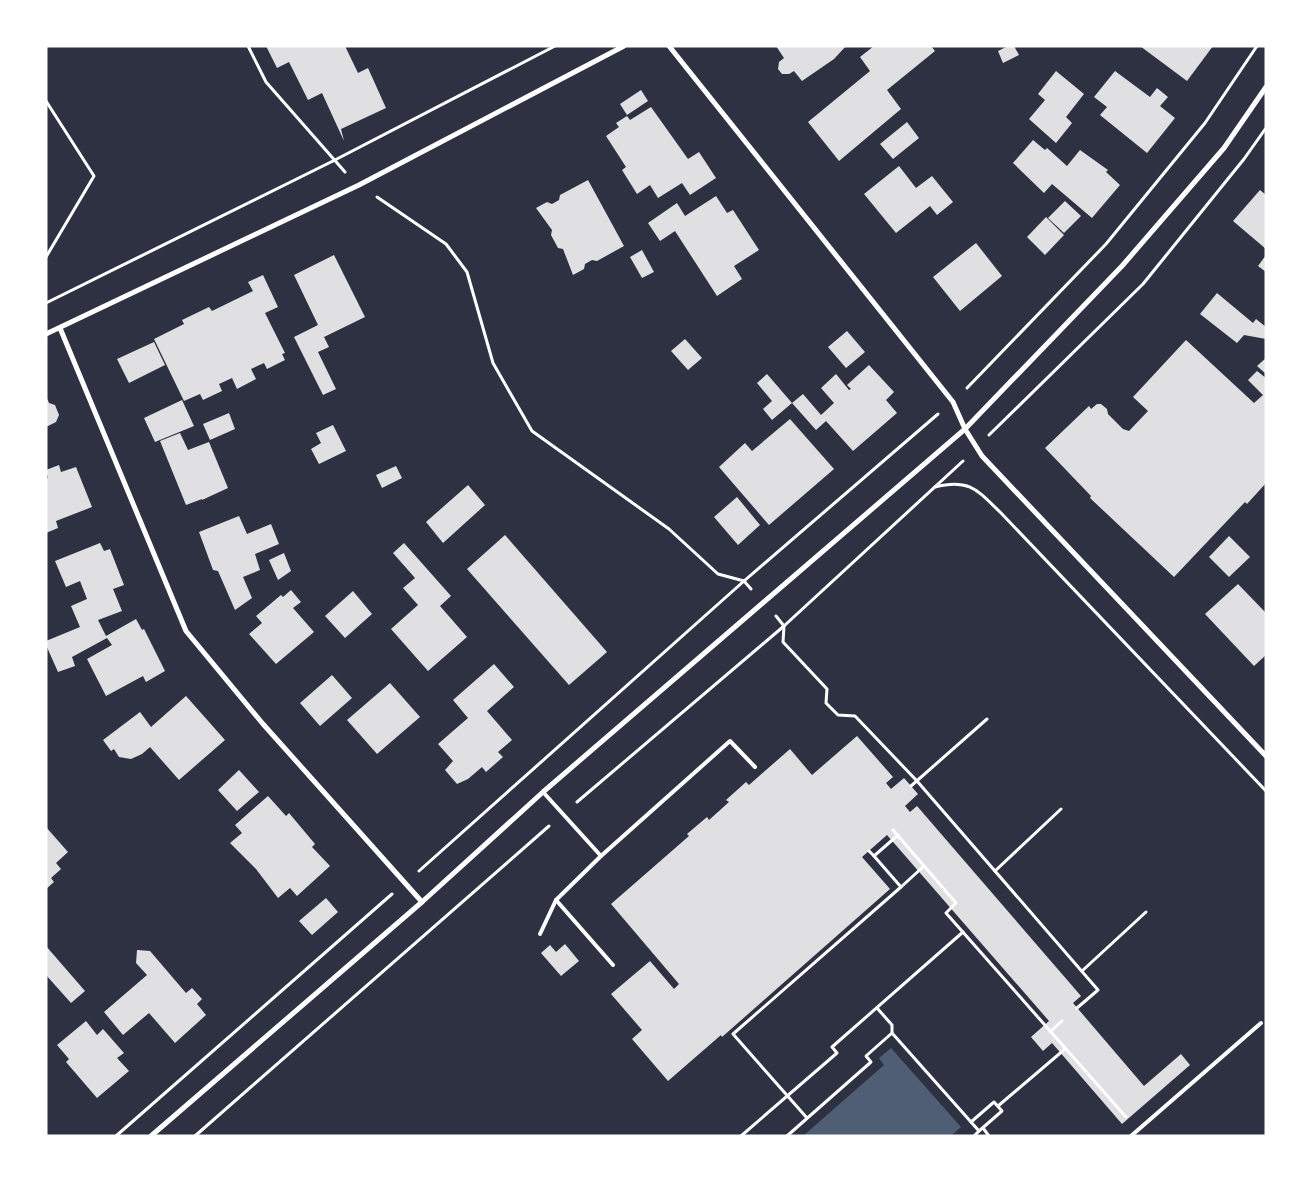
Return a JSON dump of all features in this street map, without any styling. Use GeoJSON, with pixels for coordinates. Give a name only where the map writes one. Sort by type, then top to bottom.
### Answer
{"type":"FeatureCollection","features":[{"type":"Feature","properties":{"kind":"street"},"geometry":{"type":"LineString","coordinates":[[46,334],[359,184],[624,46]]}},
{"type":"Feature","properties":{"kind":"street"},"geometry":{"type":"LineString","coordinates":[[669,46],[952,402],[982,456],[1266,756]]}},
{"type":"Feature","properties":{"kind":"street"},"geometry":{"type":"LineString","coordinates":[[151,1136],[422,902],[543,792],[965,428],[1122,266],[1224,148],[1266,87]]}},
{"type":"Feature","properties":{"kind":"street"},"geometry":{"type":"LineString","coordinates":[[60,328],[186,631],[263,724],[422,902]]}},
{"type":"Feature","properties":{"kind":"lane"},"geometry":{"type":"LineString","coordinates":[[540,934],[556,900],[601,856],[730,741],[755,767]]}},
{"type":"Feature","properties":{"kind":"lane"},"geometry":{"type":"LineString","coordinates":[[543,792],[601,856]]}},
{"type":"Feature","properties":{"kind":"lane"},"geometry":{"type":"LineString","coordinates":[[556,900],[614,965]]}},
{"type":"Feature","properties":{"kind":"lane"},"geometry":{"type":"LineString","coordinates":[[1131,1136],[1261,1023]]}},
{"type":"Feature","properties":{"kind":"path"},"geometry":{"type":"LineString","coordinates":[[248,46],[266,82],[333,161],[359,184],[446,244],[467,272],[493,363],[532,432],[669,529],[718,574],[744,581]]}},
{"type":"Feature","properties":{"kind":"path"},"geometry":{"type":"LineString","coordinates":[[46,303],[333,161],[555,46]]}},
{"type":"Feature","properties":{"kind":"path"},"geometry":{"type":"LineString","coordinates":[[971,383],[1106,244],[1205,123],[1257,46]]}},
{"type":"Feature","properties":{"kind":"path"},"geometry":{"type":"LineString","coordinates":[[46,101],[94,176],[46,257]]}},
{"type":"Feature","properties":{"kind":"path"},"geometry":{"type":"LineString","coordinates":[[1000,425],[1143,284],[1244,159],[1266,128]]}},
{"type":"Feature","properties":{"kind":"path"},"geometry":{"type":"LineString","coordinates":[[116,1136],[405,883],[744,581],[936,416]]}},
{"type":"Feature","properties":{"kind":"path"},"geometry":{"type":"LineString","coordinates":[[935,487],[950,483],[972,486],[1266,791]]}},
{"type":"Feature","properties":{"kind":"path"},"geometry":{"type":"LineString","coordinates":[[784,626],[783,642],[827,689],[826,703],[838,715],[855,716],[917,781],[1098,990],[1077,1008]]}},
{"type":"Feature","properties":{"kind":"path"},"geometry":{"type":"LineString","coordinates":[[911,786],[987,719]]}},
{"type":"Feature","properties":{"kind":"path"},"geometry":{"type":"LineString","coordinates":[[995,871],[1061,809]]}},
{"type":"Feature","properties":{"kind":"path"},"geometry":{"type":"LineString","coordinates":[[893,830],[956,903],[946,912],[1138,1130]]}},
{"type":"Feature","properties":{"kind":"path"},"geometry":{"type":"LineString","coordinates":[[874,856],[898,835]]}},
{"type":"Feature","properties":{"kind":"path"},"geometry":{"type":"LineString","coordinates":[[869,851],[901,887]]}},
{"type":"Feature","properties":{"kind":"path"},"geometry":{"type":"LineString","coordinates":[[807,1118],[786,1097],[733,1034],[924,866]]}},
{"type":"Feature","properties":{"kind":"path"},"geometry":{"type":"LineString","coordinates":[[1082,971],[1146,912]]}},
{"type":"Feature","properties":{"kind":"path"},"geometry":{"type":"LineString","coordinates":[[741,1136],[837,1053],[832,1047],[963,932]]}},
{"type":"Feature","properties":{"kind":"path"},"geometry":{"type":"LineString","coordinates":[[820,950],[824,954]]}},
{"type":"Feature","properties":{"kind":"path"},"geometry":{"type":"LineString","coordinates":[[877,1008],[892,1025],[892,1033],[979,1131]]}},
{"type":"Feature","properties":{"kind":"path"},"geometry":{"type":"LineString","coordinates":[[1050,1032],[1062,1021]]}},
{"type":"Feature","properties":{"kind":"path"},"geometry":{"type":"LineString","coordinates":[[787,1136],[871,1062],[866,1056],[892,1033]]}},
{"type":"Feature","properties":{"kind":"path"},"geometry":{"type":"LineString","coordinates":[[998,1106],[1065,1049]]}},
{"type":"Feature","properties":{"kind":"path"},"geometry":{"type":"LineString","coordinates":[[971,1122],[994,1102],[1002,1111],[974,1136]]}},
{"type":"Feature","properties":{"kind":"path"},"geometry":{"type":"LineString","coordinates":[[983,1128],[989,1136]]}},
{"type":"Feature","properties":{"kind":"water"},"geometry":{"type":"Polygon","coordinates":[[[891,1048],[961,1127],[951,1136],[803,1136],[884,1065],[879,1058],[891,1048]]]}},
{"type":"Feature","properties":{"kind":"building"},"geometry":{"type":"Polygon","coordinates":[[[266,46],[345,46],[358,73],[368,68],[386,108],[341,129],[344,141],[322,93],[308,100],[289,62],[277,68],[266,46]]]}},
{"type":"Feature","properties":{"kind":"building"},"geometry":{"type":"Polygon","coordinates":[[[776,46],[846,46],[834,59],[802,81],[794,71],[789,74],[782,74],[778,69],[779,62],[784,58],[776,46]]]}},
{"type":"Feature","properties":{"kind":"building"},"geometry":{"type":"Polygon","coordinates":[[[874,46],[931,46],[935,51],[887,90],[901,109],[839,161],[808,122],[870,71],[860,57],[874,46]]]}},
{"type":"Feature","properties":{"kind":"building"},"geometry":{"type":"Polygon","coordinates":[[[1008,46],[1014,46],[1019,55],[1003,63],[998,51],[1008,46]]]}},
{"type":"Feature","properties":{"kind":"building"},"geometry":{"type":"Polygon","coordinates":[[[1140,46],[1213,46],[1187,81],[1140,46]]]}},
{"type":"Feature","properties":{"kind":"building"},"geometry":{"type":"Polygon","coordinates":[[[1056,71],[1084,94],[1066,117],[1072,123],[1056,143],[1029,119],[1045,100],[1038,94],[1056,71]]]}},
{"type":"Feature","properties":{"kind":"building"},"geometry":{"type":"Polygon","coordinates":[[[1115,71],[1150,97],[1157,88],[1168,97],[1160,106],[1175,118],[1147,153],[1100,115],[1107,107],[1094,97],[1115,71]]]}},
{"type":"Feature","properties":{"kind":"building"},"geometry":{"type":"Polygon","coordinates":[[[641,90],[648,101],[627,115],[620,104],[641,90]]]}},
{"type":"Feature","properties":{"kind":"building"},"geometry":{"type":"Polygon","coordinates":[[[651,107],[688,159],[699,152],[716,178],[690,195],[682,183],[658,198],[650,185],[637,194],[622,170],[626,167],[606,136],[619,127],[616,123],[627,116],[630,120],[651,107]]]}},
{"type":"Feature","properties":{"kind":"building"},"geometry":{"type":"Polygon","coordinates":[[[907,122],[919,138],[893,159],[880,144],[907,122]]]}},
{"type":"Feature","properties":{"kind":"building"},"geometry":{"type":"Polygon","coordinates":[[[1033,140],[1045,150],[1047,148],[1067,166],[1080,150],[1108,170],[1106,172],[1120,185],[1092,218],[1052,184],[1044,193],[1013,163],[1033,140]]]}},
{"type":"Feature","properties":{"kind":"building"},"geometry":{"type":"Polygon","coordinates":[[[899,166],[916,188],[932,176],[953,202],[937,215],[930,206],[896,233],[864,194],[899,166]]]}},
{"type":"Feature","properties":{"kind":"building"},"geometry":{"type":"Polygon","coordinates":[[[588,180],[624,246],[597,261],[592,260],[585,264],[584,269],[573,275],[563,249],[558,248],[551,235],[552,230],[536,208],[547,202],[552,204],[559,200],[560,195],[588,180]]]}},
{"type":"Feature","properties":{"kind":"building"},"geometry":{"type":"Polygon","coordinates":[[[1260,190],[1266,195],[1266,249],[1233,221],[1260,190]]]}},
{"type":"Feature","properties":{"kind":"building"},"geometry":{"type":"Polygon","coordinates":[[[716,196],[727,213],[733,210],[759,250],[734,266],[742,279],[717,296],[675,231],[660,241],[648,223],[677,203],[685,216],[716,196]]]}},
{"type":"Feature","properties":{"kind":"building"},"geometry":{"type":"Polygon","coordinates":[[[1065,201],[1081,216],[1064,233],[1048,218],[1065,201]]]}},
{"type":"Feature","properties":{"kind":"building"},"geometry":{"type":"Polygon","coordinates":[[[1046,217],[1064,235],[1045,255],[1027,237],[1046,217]]]}},
{"type":"Feature","properties":{"kind":"building"},"geometry":{"type":"Polygon","coordinates":[[[976,243],[1002,276],[960,311],[933,277],[976,243]]]}},
{"type":"Feature","properties":{"kind":"building"},"geometry":{"type":"Polygon","coordinates":[[[642,250],[654,272],[642,278],[630,257],[642,250]]]}},
{"type":"Feature","properties":{"kind":"building"},"geometry":{"type":"Polygon","coordinates":[[[334,255],[365,317],[324,337],[329,347],[318,352],[336,389],[323,395],[294,337],[318,325],[294,275],[334,255]]]}},
{"type":"Feature","properties":{"kind":"building"},"geometry":{"type":"Polygon","coordinates":[[[1266,255],[1266,272],[1258,266],[1266,255]]]}},
{"type":"Feature","properties":{"kind":"building"},"geometry":{"type":"Polygon","coordinates":[[[263,275],[278,307],[265,313],[285,353],[282,354],[285,360],[267,369],[264,363],[251,369],[256,379],[237,389],[232,378],[219,384],[222,391],[203,400],[200,394],[184,401],[154,339],[184,324],[182,320],[209,307],[212,311],[253,291],[248,282],[263,275]]]}},
{"type":"Feature","properties":{"kind":"building"},"geometry":{"type":"Polygon","coordinates":[[[1217,293],[1253,323],[1256,319],[1266,327],[1266,339],[1244,335],[1237,343],[1200,314],[1217,293]]]}},
{"type":"Feature","properties":{"kind":"building"},"geometry":{"type":"Polygon","coordinates":[[[847,331],[865,352],[846,368],[828,347],[847,331]]]}},
{"type":"Feature","properties":{"kind":"building"},"geometry":{"type":"Polygon","coordinates":[[[685,339],[702,358],[688,370],[671,351],[685,339]]]}},
{"type":"Feature","properties":{"kind":"building"},"geometry":{"type":"Polygon","coordinates":[[[1186,340],[1254,403],[1263,395],[1248,380],[1257,371],[1266,378],[1266,483],[1247,504],[1245,502],[1174,577],[1090,498],[1091,496],[1045,448],[1089,406],[1091,409],[1097,404],[1101,404],[1107,409],[1108,414],[1123,429],[1129,431],[1148,411],[1133,397],[1186,340]]]}},
{"type":"Feature","properties":{"kind":"building"},"geometry":{"type":"Polygon","coordinates":[[[154,342],[165,365],[129,383],[117,359],[154,342]]]}},
{"type":"Feature","properties":{"kind":"building"},"geometry":{"type":"Polygon","coordinates":[[[1266,358],[1266,374],[1257,366],[1266,358]]]}},
{"type":"Feature","properties":{"kind":"building"},"geometry":{"type":"Polygon","coordinates":[[[869,365],[894,392],[886,400],[897,413],[853,451],[826,421],[816,430],[792,403],[803,394],[821,415],[834,403],[821,388],[836,374],[849,390],[851,389],[847,385],[869,365]]]}},
{"type":"Feature","properties":{"kind":"building"},"geometry":{"type":"Polygon","coordinates":[[[767,374],[792,403],[772,420],[763,409],[772,401],[757,383],[767,374]]]}},
{"type":"Feature","properties":{"kind":"building"},"geometry":{"type":"Polygon","coordinates":[[[46,396],[49,403],[55,405],[59,415],[56,422],[46,427],[46,396]]]}},
{"type":"Feature","properties":{"kind":"building"},"geometry":{"type":"Polygon","coordinates":[[[182,400],[194,426],[155,442],[144,418],[182,400]]]}},
{"type":"Feature","properties":{"kind":"building"},"geometry":{"type":"Polygon","coordinates":[[[229,413],[235,429],[210,440],[203,424],[229,413]]]}},
{"type":"Feature","properties":{"kind":"building"},"geometry":{"type":"Polygon","coordinates":[[[790,419],[834,469],[769,525],[719,467],[745,443],[752,451],[790,419]]]}},
{"type":"Feature","properties":{"kind":"building"},"geometry":{"type":"Polygon","coordinates":[[[333,425],[346,451],[319,464],[311,449],[321,443],[316,433],[333,425]]]}},
{"type":"Feature","properties":{"kind":"building"},"geometry":{"type":"Polygon","coordinates":[[[180,433],[188,450],[209,442],[228,488],[186,505],[160,441],[180,433]]]}},
{"type":"Feature","properties":{"kind":"building"},"geometry":{"type":"Polygon","coordinates":[[[59,465],[61,472],[76,467],[92,507],[56,521],[58,528],[46,533],[46,479],[48,478],[46,470],[59,465]]]}},
{"type":"Feature","properties":{"kind":"building"},"geometry":{"type":"Polygon","coordinates":[[[396,466],[402,478],[382,488],[376,475],[396,466]]]}},
{"type":"Feature","properties":{"kind":"building"},"geometry":{"type":"Polygon","coordinates":[[[468,485],[485,505],[443,543],[426,522],[468,485]]]}},
{"type":"Feature","properties":{"kind":"building"},"geometry":{"type":"Polygon","coordinates":[[[737,497],[760,525],[738,545],[714,517],[737,497]]]}},
{"type":"Feature","properties":{"kind":"building"},"geometry":{"type":"Polygon","coordinates":[[[239,516],[247,534],[271,524],[279,544],[255,554],[260,570],[243,577],[252,598],[235,610],[218,571],[213,570],[199,532],[239,516]]]}},
{"type":"Feature","properties":{"kind":"building"},"geometry":{"type":"Polygon","coordinates":[[[505,535],[607,652],[569,685],[467,569],[505,535]]]}},
{"type":"Feature","properties":{"kind":"building"},"geometry":{"type":"Polygon","coordinates":[[[1229,536],[1250,557],[1229,577],[1209,557],[1229,536]]]}},
{"type":"Feature","properties":{"kind":"building"},"geometry":{"type":"Polygon","coordinates":[[[100,543],[104,551],[110,549],[124,585],[113,589],[122,611],[98,620],[106,636],[136,619],[142,630],[144,629],[165,671],[146,682],[143,676],[106,696],[87,659],[112,645],[107,638],[72,657],[75,666],[58,672],[46,645],[46,641],[80,627],[71,606],[87,599],[80,581],[66,587],[55,561],[100,543]]]}},
{"type":"Feature","properties":{"kind":"building"},"geometry":{"type":"Polygon","coordinates":[[[404,543],[451,596],[440,606],[467,637],[428,671],[391,629],[418,605],[403,588],[415,578],[393,553],[404,543]]]}},
{"type":"Feature","properties":{"kind":"building"},"geometry":{"type":"Polygon","coordinates":[[[284,553],[291,571],[278,580],[269,560],[284,553]]]}},
{"type":"Feature","properties":{"kind":"building"},"geometry":{"type":"Polygon","coordinates":[[[1238,584],[1266,613],[1266,655],[1254,666],[1205,614],[1238,584]]]}},
{"type":"Feature","properties":{"kind":"building"},"geometry":{"type":"Polygon","coordinates":[[[291,590],[301,602],[293,608],[314,632],[276,664],[249,634],[262,623],[256,616],[281,595],[283,597],[291,590]]]}},
{"type":"Feature","properties":{"kind":"building"},"geometry":{"type":"Polygon","coordinates":[[[353,591],[372,614],[345,638],[325,616],[353,591]]]}},
{"type":"Feature","properties":{"kind":"building"},"geometry":{"type":"Polygon","coordinates":[[[494,664],[514,687],[487,711],[512,740],[498,752],[503,757],[486,772],[482,767],[468,779],[457,784],[445,770],[453,761],[438,744],[468,718],[453,700],[494,664]]]}},
{"type":"Feature","properties":{"kind":"building"},"geometry":{"type":"Polygon","coordinates":[[[332,675],[352,698],[320,726],[300,703],[332,675]]]}},
{"type":"Feature","properties":{"kind":"building"},"geometry":{"type":"Polygon","coordinates":[[[390,683],[420,717],[377,754],[347,720],[390,683]]]}},
{"type":"Feature","properties":{"kind":"building"},"geometry":{"type":"Polygon","coordinates":[[[186,696],[225,740],[179,780],[150,747],[142,754],[131,759],[119,757],[114,749],[111,751],[103,740],[140,712],[151,727],[186,696]]]}},
{"type":"Feature","properties":{"kind":"building"},"geometry":{"type":"Polygon","coordinates":[[[857,736],[893,777],[886,783],[891,789],[904,778],[918,794],[905,806],[910,812],[917,806],[1081,996],[1073,1003],[1144,1086],[1181,1054],[1190,1065],[1122,1124],[1052,1043],[1043,1051],[1031,1037],[1049,1021],[887,835],[862,857],[890,889],[722,1037],[721,1035],[668,1081],[632,1039],[642,1030],[611,994],[650,961],[674,989],[679,984],[611,904],[689,836],[687,834],[707,817],[709,820],[729,802],[726,800],[746,782],[749,785],[790,749],[812,775],[857,736]]]}},
{"type":"Feature","properties":{"kind":"building"},"geometry":{"type":"Polygon","coordinates":[[[239,770],[259,792],[237,811],[218,790],[239,770]]]}},
{"type":"Feature","properties":{"kind":"building"},"geometry":{"type":"Polygon","coordinates":[[[268,796],[286,816],[289,813],[315,844],[312,847],[330,866],[297,896],[290,888],[278,898],[256,869],[230,843],[242,833],[235,825],[268,796]]]}},
{"type":"Feature","properties":{"kind":"building"},"geometry":{"type":"Polygon","coordinates":[[[46,827],[68,852],[56,863],[61,869],[51,878],[54,882],[46,889],[46,827]]]}},
{"type":"Feature","properties":{"kind":"building"},"geometry":{"type":"Polygon","coordinates":[[[326,898],[338,912],[312,935],[299,921],[326,898]]]}},
{"type":"Feature","properties":{"kind":"building"},"geometry":{"type":"Polygon","coordinates":[[[565,944],[579,961],[561,976],[541,953],[550,945],[556,952],[565,944]]]}},
{"type":"Feature","properties":{"kind":"building"},"geometry":{"type":"Polygon","coordinates":[[[46,946],[85,991],[71,1003],[46,975],[46,946]]]}},
{"type":"Feature","properties":{"kind":"building"},"geometry":{"type":"Polygon","coordinates":[[[137,950],[150,951],[186,993],[192,988],[202,999],[197,1004],[206,1015],[175,1043],[149,1013],[123,1035],[104,1012],[147,975],[136,963],[137,950]]]}},
{"type":"Feature","properties":{"kind":"building"},"geometry":{"type":"Polygon","coordinates":[[[86,1021],[97,1035],[103,1029],[124,1053],[117,1058],[129,1071],[97,1098],[66,1062],[69,1059],[57,1045],[86,1021]]]}}]}
